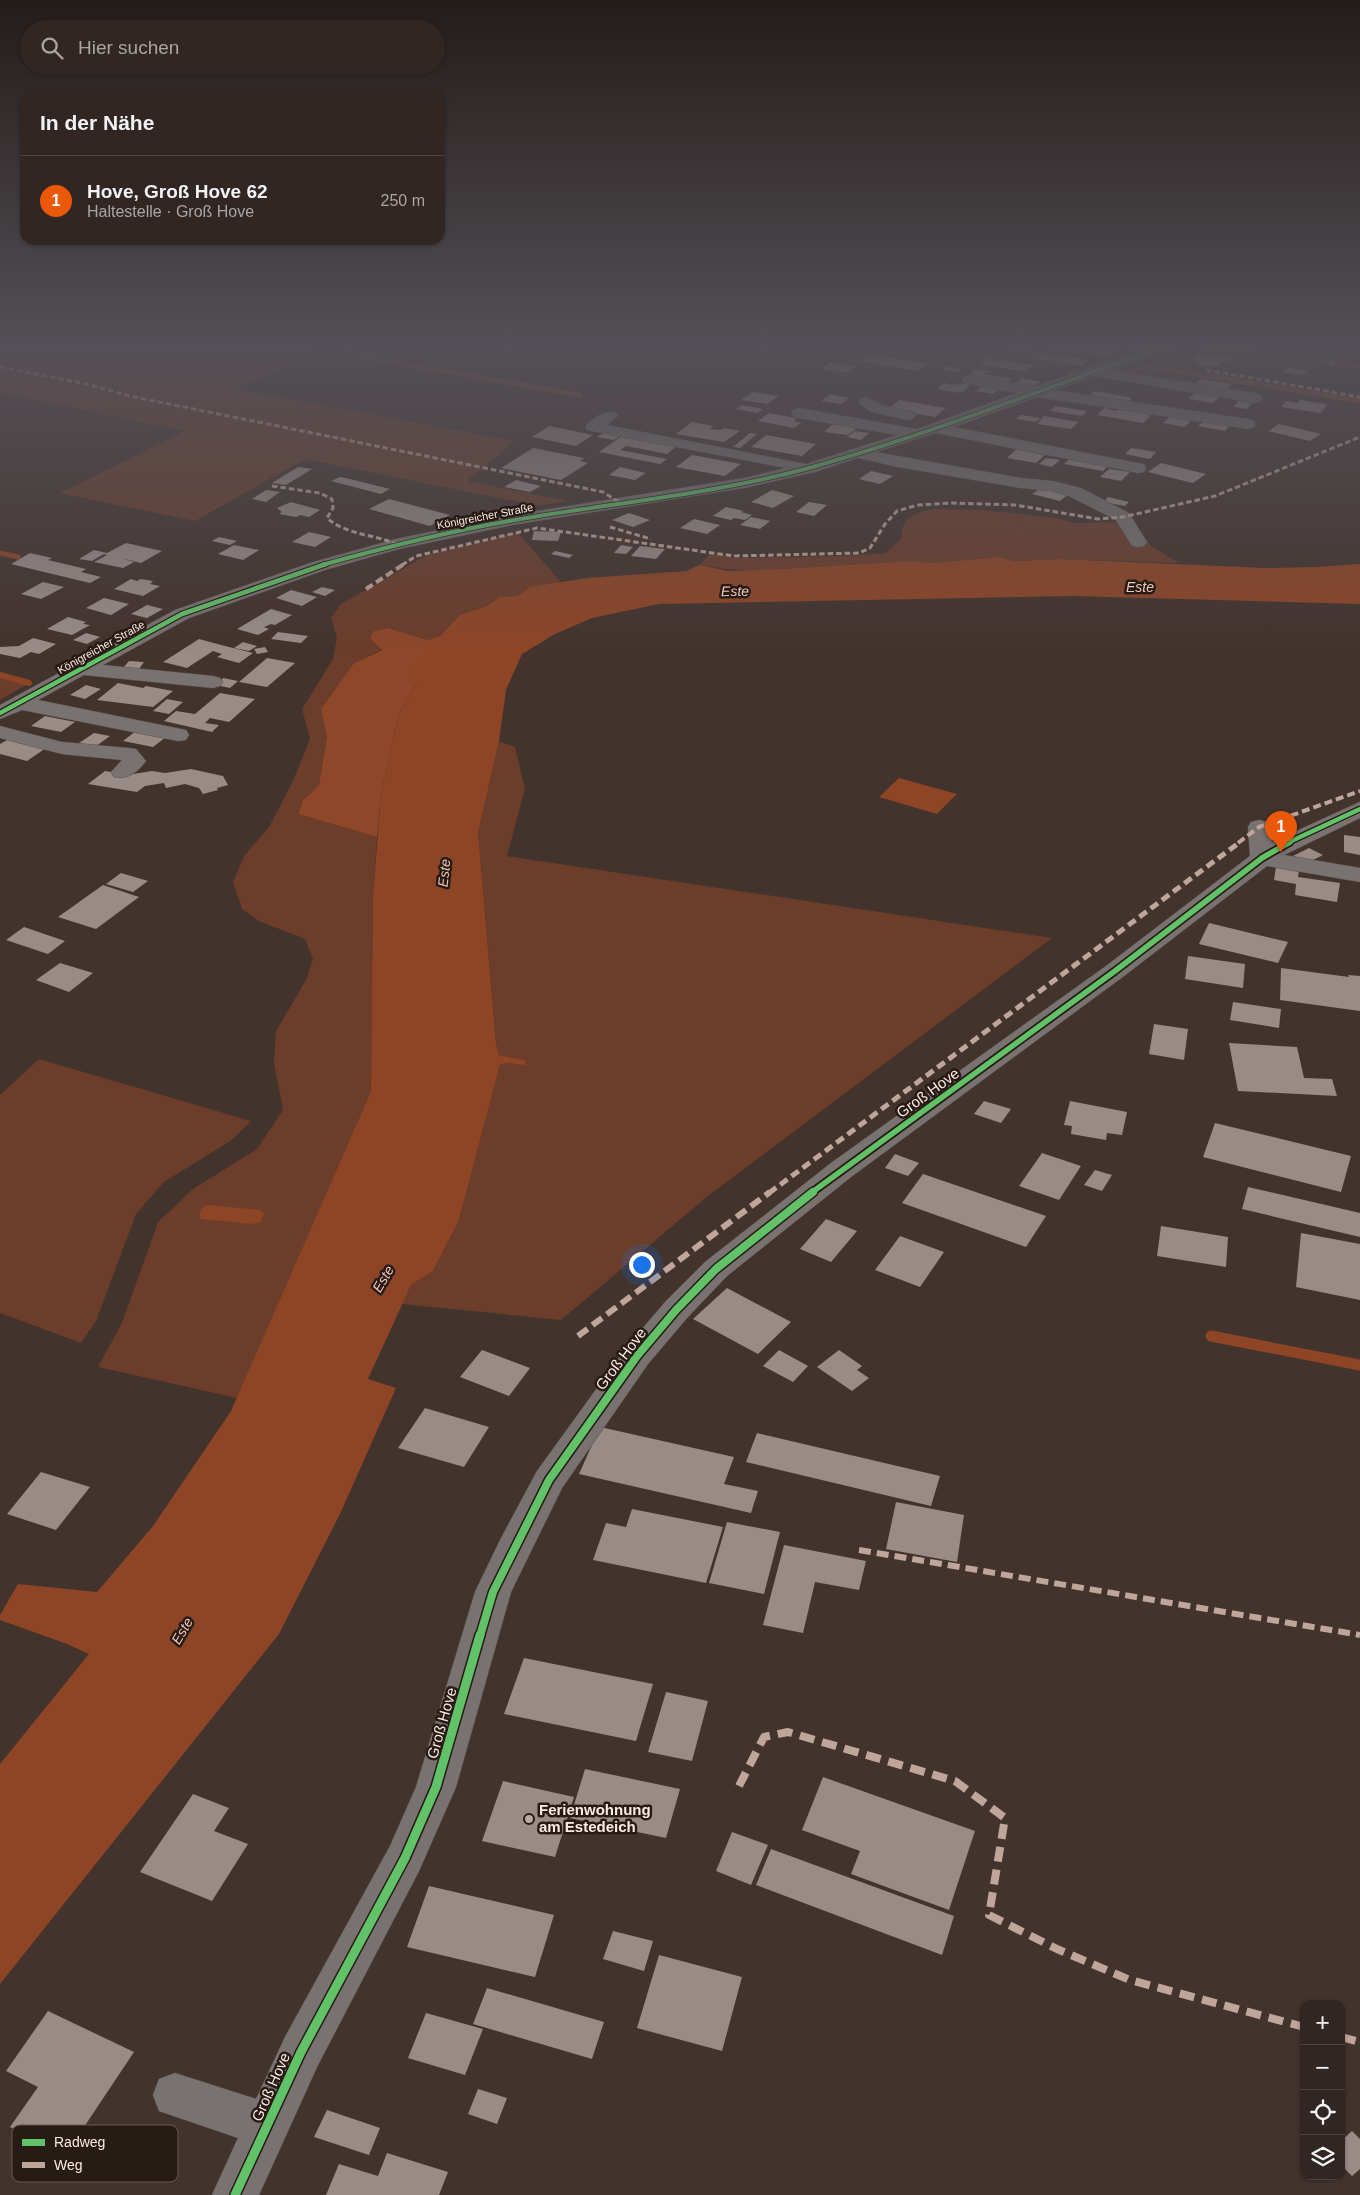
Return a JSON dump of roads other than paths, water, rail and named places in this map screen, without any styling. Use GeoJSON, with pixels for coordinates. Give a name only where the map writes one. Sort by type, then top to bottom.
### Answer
{"type":"FeatureCollection","features":[{"type":"Feature","properties":{"kind":"street"},"geometry":{"type":"LineString","coordinates":[[697,447],[809,468]]}},
{"type":"Feature","properties":{"kind":"street","name":"Königreicher Straße"},"geometry":{"type":"LineString","coordinates":[[0,713],[182,614],[351,556],[512,520],[744,483],[809,468],[876,447]]}},
{"type":"Feature","properties":{"kind":"street"},"geometry":{"type":"LineString","coordinates":[[1033,447],[1138,468]]}},
{"type":"Feature","properties":{"kind":"street"},"geometry":{"type":"LineString","coordinates":[[859,453],[898,462],[1021,483],[1053,486],[1075,492],[1124,517],[1138,542]]}},
{"type":"Feature","properties":{"kind":"street"},"geometry":{"type":"LineString","coordinates":[[81,669],[213,682]]}},
{"type":"Feature","properties":{"kind":"street"},"geometry":{"type":"LineString","coordinates":[[20,702],[178,735]]}},
{"type":"Feature","properties":{"kind":"street"},"geometry":{"type":"LineString","coordinates":[[0,732],[62,748],[128,754],[135,761],[122,772]]}},
{"type":"Feature","properties":{"kind":"street","name":"Groß Hove"},"geometry":{"type":"LineString","coordinates":[[235,2195],[301,2052],[405,1858],[436,1787],[493,1592],[549,1480],[637,1356],[676,1310],[716,1269],[841,1170],[1115,972],[1260,842],[1287,843],[1360,809]]}},
{"type":"Feature","properties":{"kind":"street"},"geometry":{"type":"LineString","coordinates":[[1260,842],[1360,875]]}},
{"type":"Feature","properties":{"kind":"street"},"geometry":{"type":"LineString","coordinates":[[175,2095],[268,2125]]}},
{"type":"Feature","properties":{"kind":"water","name":"Este"},"geometry":{"type":"Polygon","coordinates":[[[997,556],[1013,561],[1061,559],[1265,568],[1360,564],[1360,604],[1073,596],[659,604],[592,618],[555,634],[522,654],[506,690],[499,741],[478,833],[496,1043],[499,1055],[525,1060],[526,1065],[504,1063],[500,1065],[459,1220],[433,1271],[411,1285],[368,1379],[396,1388],[340,1514],[279,1634],[0,1984],[0,1764],[89,1654],[0,1620],[0,1615],[18,1584],[97,1592],[153,1526],[231,1411],[371,1091],[373,896],[381,794],[399,714],[418,681],[406,673],[432,648],[427,640],[440,636],[460,615],[487,606],[499,597],[518,596],[529,587],[587,578],[687,571],[699,565],[728,571],[911,561],[931,563],[997,556]]]}},
{"type":"Feature","properties":{"kind":"water"},"geometry":{"type":"Polygon","coordinates":[[[899,778],[957,794],[937,814],[879,797],[899,778]]]}},
{"type":"Feature","properties":{"kind":"water"},"geometry":{"type":"Polygon","coordinates":[[[208,1205],[260,1210],[264,1213],[261,1222],[252,1224],[201,1219],[199,1215],[203,1207],[208,1205]]]}},
{"type":"Feature","properties":{"kind":"waterway"},"geometry":{"type":"LineString","coordinates":[[0,553],[18,557]]}},
{"type":"Feature","properties":{"kind":"waterway"},"geometry":{"type":"LineString","coordinates":[[0,675],[29,683]]}},
{"type":"Feature","properties":{"kind":"waterway"},"geometry":{"type":"LineString","coordinates":[[1211,1336],[1360,1365]]}},
{"type":"Feature","properties":{"kind":"place","name":"Hove, Groß Hove 62"},"geometry":{"type":"Point","coordinates":[1281,852]}},
{"type":"Feature","properties":{"kind":"place","name":"Ferienwohnung am Estedeich"},"geometry":{"type":"Point","coordinates":[529,1819]}}]}
